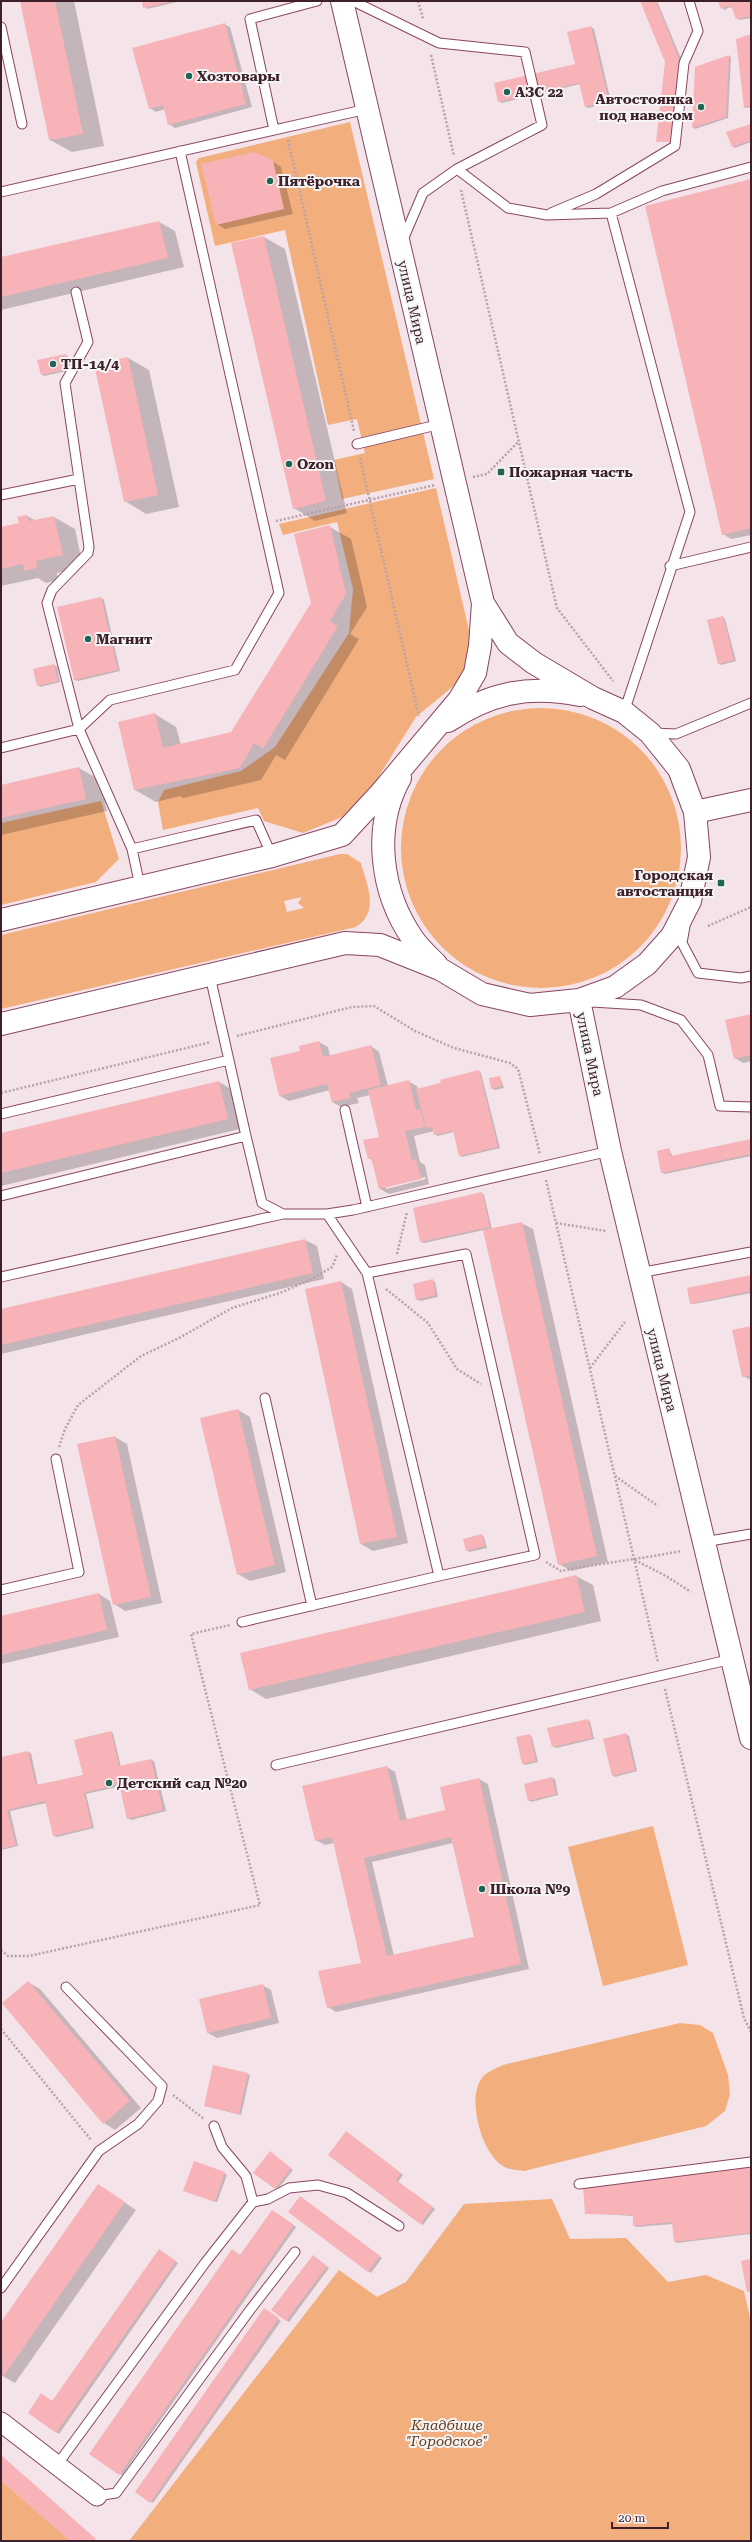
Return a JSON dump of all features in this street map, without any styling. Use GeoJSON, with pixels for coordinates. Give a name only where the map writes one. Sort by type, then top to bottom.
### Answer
{"type":"FeatureCollection","features":[{"type":"Feature","properties":{"kind":"main road","name":"улица Мира"},"geometry":{"type":"LineString","coordinates":[[342,1],[482,603]]}},
{"type":"Feature","properties":{"kind":"main road"},"geometry":{"type":"LineString","coordinates":[[1,1024],[345,943],[380,945],[440,969],[482,994],[530,1005],[579,1000],[615,987],[647,964],[672,936],[690,901],[699,857],[695,812],[679,769],[650,733],[624,712],[593,698],[534,663],[508,644],[482,603]]}},
{"type":"Feature","properties":{"kind":"main road"},"geometry":{"type":"LineString","coordinates":[[1,920],[272,856],[342,835],[436,729],[459,700],[475,673],[480,646],[482,603]]}},
{"type":"Feature","properties":{"kind":"main road"},"geometry":{"type":"LineString","coordinates":[[436,729],[470,706],[510,692],[552,690],[593,698]]}},
{"type":"Feature","properties":{"kind":"main road"},"geometry":{"type":"LineString","coordinates":[[413,754],[394,789],[384,828],[384,867],[398,912],[413,940],[440,969]]}},
{"type":"Feature","properties":{"kind":"main road"},"geometry":{"type":"LineString","coordinates":[[695,812],[751,800]]}},
{"type":"Feature","properties":{"kind":"main road","name":"улица Мира"},"geometry":{"type":"LineString","coordinates":[[579,1000],[610,1151],[751,1738]]}},
{"type":"Feature","properties":{"kind":"street"},"geometry":{"type":"LineString","coordinates":[[1,2422],[97,2496]]}},
{"type":"Feature","properties":{"kind":"lane"},"geometry":{"type":"LineString","coordinates":[[274,130],[250,19],[317,1]]}},
{"type":"Feature","properties":{"kind":"lane"},"geometry":{"type":"LineString","coordinates":[[352,1],[439,43],[525,52],[542,125],[457,169],[423,193],[400,249]]}},
{"type":"Feature","properties":{"kind":"lane"},"geometry":{"type":"LineString","coordinates":[[546,215],[596,194],[675,146],[684,63],[698,31],[689,1]]}},
{"type":"Feature","properties":{"kind":"lane"},"geometry":{"type":"LineString","coordinates":[[1,27],[22,124]]}},
{"type":"Feature","properties":{"kind":"lane"},"geometry":{"type":"LineString","coordinates":[[1,192],[368,109]]}},
{"type":"Feature","properties":{"kind":"lane"},"geometry":{"type":"LineString","coordinates":[[1,748],[80,729],[110,700],[235,670],[279,593],[180,151]]}},
{"type":"Feature","properties":{"kind":"lane"},"geometry":{"type":"LineString","coordinates":[[457,169],[508,208],[546,215],[611,213],[662,191],[751,167]]}},
{"type":"Feature","properties":{"kind":"lane"},"geometry":{"type":"LineString","coordinates":[[611,213],[690,512],[670,566],[624,712]]}},
{"type":"Feature","properties":{"kind":"lane"},"geometry":{"type":"LineString","coordinates":[[76,292],[88,342],[65,383],[89,546],[88,553],[52,590],[47,603],[80,729],[132,849],[140,886]]}},
{"type":"Feature","properties":{"kind":"lane"},"geometry":{"type":"LineString","coordinates":[[357,444],[441,424]]}},
{"type":"Feature","properties":{"kind":"lane"},"geometry":{"type":"LineString","coordinates":[[1,495],[80,479]]}},
{"type":"Feature","properties":{"kind":"lane"},"geometry":{"type":"LineString","coordinates":[[670,566],[751,547]]}},
{"type":"Feature","properties":{"kind":"lane"},"geometry":{"type":"LineString","coordinates":[[650,733],[676,734],[751,703]]}},
{"type":"Feature","properties":{"kind":"lane"},"geometry":{"type":"LineString","coordinates":[[132,849],[256,820],[272,856]]}},
{"type":"Feature","properties":{"kind":"lane"},"geometry":{"type":"LineString","coordinates":[[690,901],[682,943],[698,973],[741,978],[751,976]]}},
{"type":"Feature","properties":{"kind":"lane"},"geometry":{"type":"LineString","coordinates":[[210,976],[262,1203],[283,1214]]}},
{"type":"Feature","properties":{"kind":"lane"},"geometry":{"type":"LineString","coordinates":[[579,1000],[641,1006],[681,1020],[708,1055],[720,1106],[751,1107]]}},
{"type":"Feature","properties":{"kind":"lane"},"geometry":{"type":"LineString","coordinates":[[1,1114],[229,1060]]}},
{"type":"Feature","properties":{"kind":"lane"},"geometry":{"type":"LineString","coordinates":[[345,1110],[367,1207]]}},
{"type":"Feature","properties":{"kind":"lane"},"geometry":{"type":"LineString","coordinates":[[1,1196],[246,1136]]}},
{"type":"Feature","properties":{"kind":"lane"},"geometry":{"type":"LineString","coordinates":[[1,1277],[283,1214],[327,1214],[367,1207],[610,1151]]}},
{"type":"Feature","properties":{"kind":"lane"},"geometry":{"type":"LineString","coordinates":[[327,1214],[367,1273],[439,1576]]}},
{"type":"Feature","properties":{"kind":"lane"},"geometry":{"type":"LineString","coordinates":[[639,1273],[751,1252]]}},
{"type":"Feature","properties":{"kind":"lane"},"geometry":{"type":"LineString","coordinates":[[242,1622],[535,1555],[466,1254],[367,1273]]}},
{"type":"Feature","properties":{"kind":"lane"},"geometry":{"type":"LineString","coordinates":[[265,1398],[312,1606]]}},
{"type":"Feature","properties":{"kind":"lane"},"geometry":{"type":"LineString","coordinates":[[1,1590],[79,1572],[56,1458]]}},
{"type":"Feature","properties":{"kind":"lane"},"geometry":{"type":"LineString","coordinates":[[704,1542],[751,1534]]}},
{"type":"Feature","properties":{"kind":"lane"},"geometry":{"type":"LineString","coordinates":[[276,1765],[732,1659]]}},
{"type":"Feature","properties":{"kind":"lane"},"geometry":{"type":"LineString","coordinates":[[1,2288],[100,2151],[138,2124],[158,2101],[162,2086],[66,1987]]}},
{"type":"Feature","properties":{"kind":"lane"},"geometry":{"type":"LineString","coordinates":[[214,2126],[222,2147],[246,2176],[253,2202]]}},
{"type":"Feature","properties":{"kind":"lane"},"geometry":{"type":"LineString","coordinates":[[579,2184],[751,2162]]}},
{"type":"Feature","properties":{"kind":"lane"},"geometry":{"type":"LineString","coordinates":[[57,2465],[205,2263],[253,2202],[268,2199],[289,2188],[318,2185],[347,2193],[399,2226]]}},
{"type":"Feature","properties":{"kind":"lane"},"geometry":{"type":"LineString","coordinates":[[97,2496],[116,2493],[250,2310],[295,2252]]}},
{"type":"Feature","properties":{"kind":"path"},"geometry":{"type":"LineString","coordinates":[[418,1],[557,608],[613,681]]}},
{"type":"Feature","properties":{"kind":"path"},"geometry":{"type":"LineString","coordinates":[[264,524],[369,500]]}},
{"type":"Feature","properties":{"kind":"path"},"geometry":{"type":"LineString","coordinates":[[708,926],[751,907]]}},
{"type":"Feature","properties":{"kind":"path"},"geometry":{"type":"LineString","coordinates":[[393,1268],[410,1196]]}},
{"type":"Feature","properties":{"kind":"path"},"geometry":{"type":"LineString","coordinates":[[556,1223],[606,1231]]}},
{"type":"Feature","properties":{"kind":"path"},"geometry":{"type":"LineString","coordinates":[[56,1458],[65,1429],[78,1404],[104,1384],[141,1356],[181,1337],[232,1308],[280,1294],[312,1279],[332,1267],[344,1239]]}},
{"type":"Feature","properties":{"kind":"path"},"geometry":{"type":"LineString","coordinates":[[367,1273],[428,1323],[457,1369],[498,1395]]}},
{"type":"Feature","properties":{"kind":"path"},"geometry":{"type":"LineString","coordinates":[[590,1368],[625,1322]]}},
{"type":"Feature","properties":{"kind":"path"},"geometry":{"type":"LineString","coordinates":[[615,1476],[658,1506]]}},
{"type":"Feature","properties":{"kind":"path"},"geometry":{"type":"LineString","coordinates":[[535,1555],[561,1570],[598,1563],[634,1560],[681,1551]]}},
{"type":"Feature","properties":{"kind":"path"},"geometry":{"type":"LineString","coordinates":[[634,1560],[666,1576],[691,1592]]}},
{"type":"Feature","properties":{"kind":"path"},"geometry":{"type":"LineString","coordinates":[[1,1950],[8,1956],[29,1956],[260,1905],[191,1634],[242,1622]]}},
{"type":"Feature","properties":{"kind":"path"},"geometry":{"type":"LineString","coordinates":[[1,2029],[100,2151]]}},
{"type":"Feature","properties":{"kind":"path"},"geometry":{"type":"LineString","coordinates":[[161,2088],[183,2101],[214,2126]]}},
{"type":"Feature","properties":{"kind":"green space"},"geometry":{"type":"Polygon","coordinates":[[[350,122],[434,479],[342,499],[334,460],[365,453],[357,419],[328,425],[285,230],[215,246],[196,162],[199,158],[350,122]]]}},
{"type":"Feature","properties":{"kind":"green space"},"geometry":{"type":"Polygon","coordinates":[[[436,488],[471,639],[468,674],[416,717],[357,811],[303,833],[264,821],[258,808],[163,830],[158,802],[164,790],[241,771],[275,747],[349,633],[353,589],[337,522],[283,535],[279,524],[436,488]]]}},
{"type":"Feature","properties":{"kind":"green space"},"geometry":{"type":"Polygon","coordinates":[[[541,708],[568,711],[595,719],[607,724],[619,732],[640,749],[665,782],[670,794],[678,821],[681,848],[678,875],[670,902],[665,914],[657,926],[640,947],[607,972],[595,977],[568,985],[541,988],[514,985],[487,977],[475,972],[463,964],[442,947],[417,914],[412,902],[404,875],[401,848],[404,821],[412,794],[417,782],[425,770],[442,749],[475,724],[487,719],[514,711],[541,708]]]}},
{"type":"Feature","properties":{"kind":"green space"},"geometry":{"type":"Polygon","coordinates":[[[101,801],[119,859],[96,882],[1,905],[1,823],[101,801]]]}},
{"type":"Feature","properties":{"kind":"green space"},"geometry":{"type":"Polygon","coordinates":[[[340,854],[347,854],[361,863],[370,898],[368,913],[363,921],[356,927],[1,1009],[1,935],[340,854]],[[302,897],[284,901],[287,912],[304,908],[298,903],[302,897]]]}},
{"type":"Feature","properties":{"kind":"green space"},"geometry":{"type":"Polygon","coordinates":[[[653,1826],[688,1965],[603,1986],[568,1847],[653,1826]]]}},
{"type":"Feature","properties":{"kind":"green space"},"geometry":{"type":"Polygon","coordinates":[[[680,2023],[700,2025],[713,2033],[728,2075],[730,2094],[725,2111],[706,2126],[524,2171],[505,2167],[495,2160],[483,2138],[476,2111],[477,2087],[482,2078],[489,2072],[503,2065],[680,2023]]]}},
{"type":"Feature","properties":{"kind":"green space","name":"Кладбище \"Городское\""},"geometry":{"type":"Polygon","coordinates":[[[552,2199],[570,2239],[626,2238],[668,2282],[706,2275],[744,2291],[751,2322],[751,2541],[129,2541],[339,2270],[377,2297],[406,2282],[464,2204],[552,2199]]]}},
{"type":"Feature","properties":{"kind":"green space"},"geometry":{"type":"Polygon","coordinates":[[[1,2481],[77,2541],[1,2541],[1,2481]]]}},
{"type":"Feature","properties":{"kind":"building"},"geometry":{"type":"Polygon","coordinates":[[[20,1],[55,1],[83,134],[49,140],[20,1]]]}},
{"type":"Feature","properties":{"kind":"building"},"geometry":{"type":"Polygon","coordinates":[[[142,1],[171,1],[171,2],[143,8],[142,1]]]}},
{"type":"Feature","properties":{"kind":"building"},"geometry":{"type":"Polygon","coordinates":[[[640,1],[656,1],[679,59],[672,141],[656,142],[665,62],[640,1]]]}},
{"type":"Feature","properties":{"kind":"building"},"geometry":{"type":"Polygon","coordinates":[[[718,1],[751,1],[751,16],[736,19],[732,8],[727,6],[721,9],[718,1]]]}},
{"type":"Feature","properties":{"kind":"building","name":"Хозтовары"},"geometry":{"type":"Polygon","coordinates":[[[225,23],[246,104],[168,125],[163,105],[149,109],[132,48],[225,23]]]}},
{"type":"Feature","properties":{"kind":"building"},"geometry":{"type":"Polygon","coordinates":[[[591,26],[609,101],[585,107],[579,83],[498,102],[494,83],[575,64],[567,32],[591,26]]]}},
{"type":"Feature","properties":{"kind":"building"},"geometry":{"type":"Polygon","coordinates":[[[751,34],[751,105],[744,108],[736,39],[751,34]]]}},
{"type":"Feature","properties":{"kind":"building"},"geometry":{"type":"Polygon","coordinates":[[[729,55],[726,117],[692,128],[695,67],[729,55]]]}},
{"type":"Feature","properties":{"kind":"building"},"geometry":{"type":"Polygon","coordinates":[[[751,124],[751,140],[732,147],[726,132],[751,124]]]}},
{"type":"Feature","properties":{"kind":"building"},"geometry":{"type":"Polygon","coordinates":[[[254,152],[273,160],[284,209],[216,225],[201,164],[254,152]]]}},
{"type":"Feature","properties":{"kind":"building"},"geometry":{"type":"Polygon","coordinates":[[[751,179],[751,528],[722,535],[645,206],[751,179]]]}},
{"type":"Feature","properties":{"kind":"building"},"geometry":{"type":"Polygon","coordinates":[[[159,221],[168,258],[1,297],[1,257],[159,221]]]}},
{"type":"Feature","properties":{"kind":"building"},"geometry":{"type":"Polygon","coordinates":[[[264,236],[326,501],[293,509],[231,243],[264,236]]]}},
{"type":"Feature","properties":{"kind":"building","name":"ТП-14/4"},"geometry":{"type":"Polygon","coordinates":[[[66,354],[69,369],[41,375],[37,360],[66,354]]]}},
{"type":"Feature","properties":{"kind":"building"},"geometry":{"type":"Polygon","coordinates":[[[128,357],[158,495],[124,502],[94,364],[128,357]]]}},
{"type":"Feature","properties":{"kind":"building"},"geometry":{"type":"Polygon","coordinates":[[[27,515],[29,521],[54,516],[63,555],[36,561],[37,568],[24,571],[23,564],[1,569],[1,527],[19,523],[17,517],[27,515]]]}},
{"type":"Feature","properties":{"kind":"building"},"geometry":{"type":"Polygon","coordinates":[[[330,525],[346,594],[330,621],[338,626],[263,749],[254,743],[240,768],[134,790],[118,722],[155,713],[163,748],[231,732],[311,603],[294,534],[330,525]]]}},
{"type":"Feature","properties":{"kind":"building","name":"Магнит"},"geometry":{"type":"Polygon","coordinates":[[[101,597],[118,670],[74,680],[57,607],[101,597]]]}},
{"type":"Feature","properties":{"kind":"building"},"geometry":{"type":"Polygon","coordinates":[[[723,616],[734,660],[718,664],[707,620],[723,616]]]}},
{"type":"Feature","properties":{"kind":"building"},"geometry":{"type":"Polygon","coordinates":[[[54,664],[58,681],[37,686],[33,669],[54,664]]]}},
{"type":"Feature","properties":{"kind":"building"},"geometry":{"type":"Polygon","coordinates":[[[79,767],[86,799],[1,818],[1,785],[79,767]]]}},
{"type":"Feature","properties":{"kind":"building"},"geometry":{"type":"Polygon","coordinates":[[[751,1014],[751,1055],[734,1059],[725,1020],[751,1014]]]}},
{"type":"Feature","properties":{"kind":"building"},"geometry":{"type":"Polygon","coordinates":[[[319,1041],[323,1057],[371,1045],[381,1085],[349,1093],[350,1098],[332,1102],[327,1084],[279,1096],[270,1058],[300,1051],[299,1046],[319,1041]]]}},
{"type":"Feature","properties":{"kind":"building"},"geometry":{"type":"Polygon","coordinates":[[[479,1070],[498,1147],[459,1156],[453,1131],[434,1135],[432,1127],[426,1128],[416,1089],[441,1083],[440,1080],[479,1070]]]}},
{"type":"Feature","properties":{"kind":"building"},"geometry":{"type":"Polygon","coordinates":[[[500,1076],[502,1086],[491,1089],[489,1078],[500,1076]]]}},
{"type":"Feature","properties":{"kind":"building"},"geometry":{"type":"Polygon","coordinates":[[[409,1080],[416,1110],[420,1109],[425,1127],[405,1131],[412,1160],[416,1159],[421,1179],[379,1189],[371,1158],[368,1159],[363,1140],[379,1137],[368,1090],[409,1080]]]}},
{"type":"Feature","properties":{"kind":"building"},"geometry":{"type":"Polygon","coordinates":[[[219,1081],[228,1119],[1,1173],[1,1133],[219,1081]]]}},
{"type":"Feature","properties":{"kind":"building"},"geometry":{"type":"Polygon","coordinates":[[[751,1139],[751,1154],[661,1173],[657,1151],[669,1148],[671,1156],[751,1139]]]}},
{"type":"Feature","properties":{"kind":"building"},"geometry":{"type":"Polygon","coordinates":[[[482,1192],[490,1227],[420,1242],[413,1208],[482,1192]]]}},
{"type":"Feature","properties":{"kind":"building"},"geometry":{"type":"Polygon","coordinates":[[[522,1222],[597,1556],[558,1565],[483,1230],[522,1222]]]}},
{"type":"Feature","properties":{"kind":"building"},"geometry":{"type":"Polygon","coordinates":[[[305,1239],[313,1273],[1,1345],[1,1309],[305,1239]]]}},
{"type":"Feature","properties":{"kind":"building"},"geometry":{"type":"Polygon","coordinates":[[[751,1275],[751,1291],[690,1304],[687,1288],[751,1275]]]}},
{"type":"Feature","properties":{"kind":"building"},"geometry":{"type":"Polygon","coordinates":[[[433,1279],[436,1295],[416,1300],[413,1284],[433,1279]]]}},
{"type":"Feature","properties":{"kind":"building"},"geometry":{"type":"Polygon","coordinates":[[[341,1281],[397,1537],[360,1544],[305,1289],[341,1281]]]}},
{"type":"Feature","properties":{"kind":"building"},"geometry":{"type":"Polygon","coordinates":[[[751,1326],[751,1375],[742,1377],[732,1330],[751,1326]]]}},
{"type":"Feature","properties":{"kind":"building"},"geometry":{"type":"Polygon","coordinates":[[[238,1409],[275,1565],[237,1575],[200,1418],[238,1409]]]}},
{"type":"Feature","properties":{"kind":"building"},"geometry":{"type":"Polygon","coordinates":[[[115,1436],[151,1597],[113,1605],[77,1444],[115,1436]]]}},
{"type":"Feature","properties":{"kind":"building"},"geometry":{"type":"Polygon","coordinates":[[[482,1534],[485,1546],[466,1551],[463,1539],[482,1534]]]}},
{"type":"Feature","properties":{"kind":"building"},"geometry":{"type":"Polygon","coordinates":[[[576,1575],[585,1612],[249,1690],[240,1653],[576,1575]]]}},
{"type":"Feature","properties":{"kind":"building"},"geometry":{"type":"Polygon","coordinates":[[[99,1593],[107,1630],[1,1655],[1,1616],[99,1593]]]}},
{"type":"Feature","properties":{"kind":"building"},"geometry":{"type":"Polygon","coordinates":[[[588,1719],[592,1738],[552,1747],[547,1728],[588,1719]]]}},
{"type":"Feature","properties":{"kind":"building"},"geometry":{"type":"Polygon","coordinates":[[[111,1731],[119,1766],[151,1759],[163,1810],[127,1819],[119,1784],[84,1793],[92,1827],[53,1836],[45,1801],[7,1810],[16,1845],[1,1849],[1,1757],[28,1751],[36,1785],[83,1775],[74,1740],[111,1731]]]}},
{"type":"Feature","properties":{"kind":"building"},"geometry":{"type":"Polygon","coordinates":[[[626,1733],[635,1770],[612,1776],[603,1739],[626,1733]]]}},
{"type":"Feature","properties":{"kind":"building"},"geometry":{"type":"Polygon","coordinates":[[[530,1734],[536,1761],[522,1764],[516,1737],[530,1734]]]}},
{"type":"Feature","properties":{"kind":"building"},"geometry":{"type":"Polygon","coordinates":[[[387,1766],[400,1821],[445,1810],[440,1787],[479,1778],[521,1964],[327,2008],[318,1971],[361,1963],[332,1837],[315,1841],[302,1786],[387,1766]],[[451,1837],[364,1858],[387,1956],[474,1937],[451,1837]]]}},
{"type":"Feature","properties":{"kind":"building"},"geometry":{"type":"Polygon","coordinates":[[[552,1777],[556,1794],[528,1801],[524,1784],[552,1777]]]}},
{"type":"Feature","properties":{"kind":"building"},"geometry":{"type":"Polygon","coordinates":[[[28,1981],[130,2101],[103,2124],[2,2003],[28,1981]]]}},
{"type":"Feature","properties":{"kind":"building"},"geometry":{"type":"Polygon","coordinates":[[[263,1984],[271,2018],[207,2033],[199,1999],[263,1984]]]}},
{"type":"Feature","properties":{"kind":"building"},"geometry":{"type":"Polygon","coordinates":[[[213,2065],[248,2073],[239,2114],[204,2106],[213,2065]]]}},
{"type":"Feature","properties":{"kind":"building"},"geometry":{"type":"Polygon","coordinates":[[[346,2131],[401,2173],[396,2180],[433,2207],[420,2224],[328,2155],[346,2131]]]}},
{"type":"Feature","properties":{"kind":"building"},"geometry":{"type":"Polygon","coordinates":[[[270,2151],[291,2168],[275,2189],[253,2173],[270,2151]]]}},
{"type":"Feature","properties":{"kind":"building"},"geometry":{"type":"Polygon","coordinates":[[[194,2161],[225,2172],[215,2202],[183,2191],[194,2161]]]}},
{"type":"Feature","properties":{"kind":"building"},"geometry":{"type":"Polygon","coordinates":[[[751,2167],[751,2241],[749,2233],[674,2242],[672,2222],[633,2226],[633,2215],[585,2214],[583,2187],[751,2167]]]}},
{"type":"Feature","properties":{"kind":"building"},"geometry":{"type":"Polygon","coordinates":[[[98,2184],[125,2202],[3,2377],[1,2322],[98,2184]]]}},
{"type":"Feature","properties":{"kind":"building"},"geometry":{"type":"Polygon","coordinates":[[[300,2196],[380,2256],[368,2272],[288,2212],[300,2196]]]}},
{"type":"Feature","properties":{"kind":"building"},"geometry":{"type":"Polygon","coordinates":[[[272,2210],[294,2225],[119,2475],[89,2454],[232,2249],[240,2255],[272,2210]]]}},
{"type":"Feature","properties":{"kind":"building"},"geometry":{"type":"Polygon","coordinates":[[[159,2249],[176,2261],[56,2433],[28,2413],[41,2393],[52,2401],[159,2249]]]}},
{"type":"Feature","properties":{"kind":"building"},"geometry":{"type":"Polygon","coordinates":[[[313,2255],[327,2266],[286,2321],[271,2310],[313,2255]]]}},
{"type":"Feature","properties":{"kind":"building"},"geometry":{"type":"Polygon","coordinates":[[[751,2259],[751,2291],[747,2292],[741,2261],[751,2259]]]}},
{"type":"Feature","properties":{"kind":"building"},"geometry":{"type":"Polygon","coordinates":[[[264,2308],[279,2318],[150,2503],[135,2492],[264,2308]]]}},
{"type":"Feature","properties":{"kind":"building"},"geometry":{"type":"Polygon","coordinates":[[[1,2455],[96,2539],[94,2541],[70,2541],[1,2481],[1,2455]]]}},
{"type":"Feature","properties":{"kind":"place","name":"Хозтовары"},"geometry":{"type":"Point","coordinates":[189,76]}},
{"type":"Feature","properties":{"kind":"place","name":"АЗС 22"},"geometry":{"type":"Point","coordinates":[507,92]}},
{"type":"Feature","properties":{"kind":"place","name":"Автостоянка под навесом"},"geometry":{"type":"Point","coordinates":[701,107]}},
{"type":"Feature","properties":{"kind":"place","name":"Пятёрочка"},"geometry":{"type":"Point","coordinates":[270,181]}},
{"type":"Feature","properties":{"kind":"place","name":"ТП-14/4"},"geometry":{"type":"Point","coordinates":[53,364]}},
{"type":"Feature","properties":{"kind":"place","name":"Ozon"},"geometry":{"type":"Point","coordinates":[289,464]}},
{"type":"Feature","properties":{"kind":"place","name":"Пожарная часть"},"geometry":{"type":"Point","coordinates":[501,472]}},
{"type":"Feature","properties":{"kind":"place","name":"Магнит"},"geometry":{"type":"Point","coordinates":[88,639]}},
{"type":"Feature","properties":{"kind":"place","name":"Городская автостанция"},"geometry":{"type":"Point","coordinates":[721,883]}},
{"type":"Feature","properties":{"kind":"place","name":"Детский сад №20"},"geometry":{"type":"Point","coordinates":[109,1783]}},
{"type":"Feature","properties":{"kind":"place","name":"Школа №9"},"geometry":{"type":"Point","coordinates":[482,1889]}}]}
